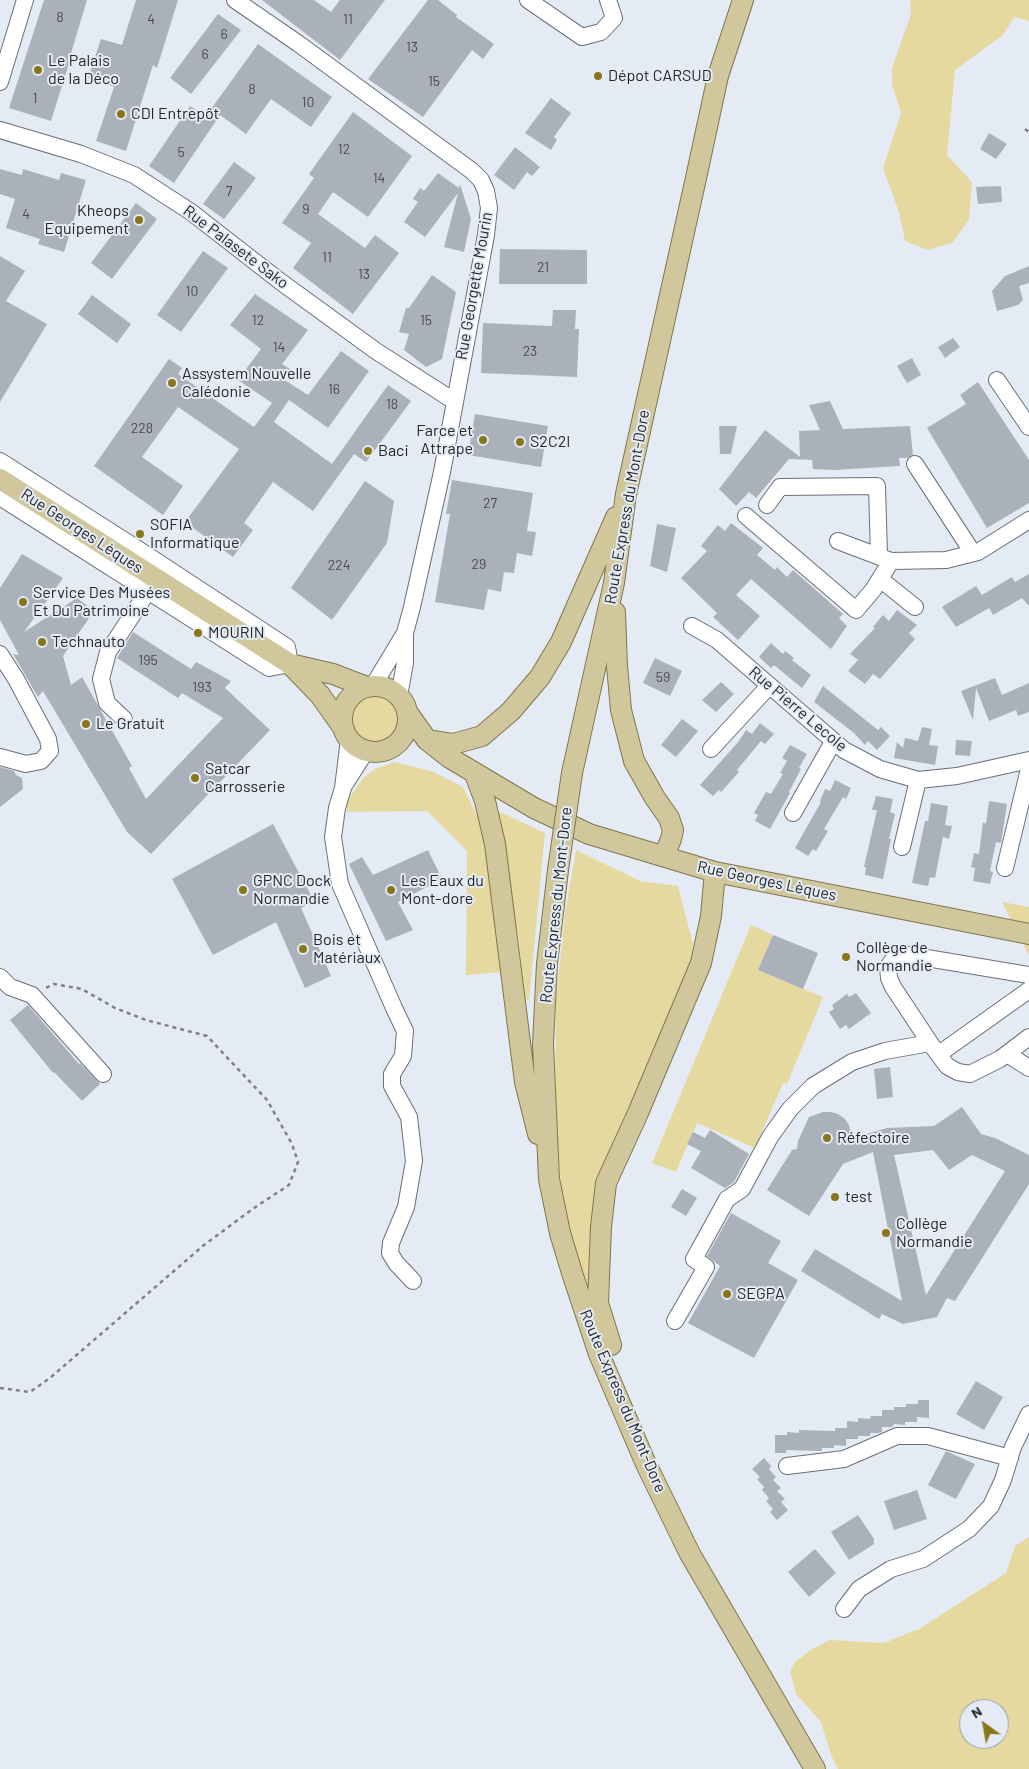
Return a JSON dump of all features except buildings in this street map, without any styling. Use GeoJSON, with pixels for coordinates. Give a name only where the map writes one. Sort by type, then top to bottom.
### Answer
{"type":"FeatureCollection","features":[{"type":"Feature","properties":{"kind":"main road","name":"Route Express du Mont-Dore"},"geometry":{"type":"LineString","coordinates":[[743,0],[718,76],[626,494],[614,583],[572,774],[558,870],[548,964],[543,1044],[548,1180],[560,1233],[576,1285],[600,1354],[646,1464],[690,1554],[815,1769]]}},
{"type":"Feature","properties":{"kind":"main road","name":"Rue Georges Lèques"},"geometry":{"type":"LineString","coordinates":[[0,480],[290,664],[320,695],[346,734]]}},
{"type":"Feature","properties":{"kind":"main road"},"geometry":{"type":"LineString","coordinates":[[427,740],[453,744],[482,736],[511,711],[540,677],[562,642],[626,494]]}},
{"type":"Feature","properties":{"kind":"main road"},"geometry":{"type":"LineString","coordinates":[[614,583],[617,666],[621,710],[634,761],[669,818],[673,830],[664,856]]}},
{"type":"Feature","properties":{"kind":"main road","name":"Rue Georges Lèques"},"geometry":{"type":"LineString","coordinates":[[290,664],[333,674],[370,686]]}},
{"type":"Feature","properties":{"kind":"main road"},"geometry":{"type":"LineString","coordinates":[[370,686],[382,687],[392,690],[403,704],[408,721],[406,731],[393,746],[376,752],[366,751],[356,746],[346,734],[342,718],[344,708],[349,698],[357,691],[370,686]]}},
{"type":"Feature","properties":{"kind":"main road","name":"Rue Georges Lèques"},"geometry":{"type":"LineString","coordinates":[[403,704],[427,740],[450,758],[534,808],[589,834],[714,872],[1025,932]]}},
{"type":"Feature","properties":{"kind":"main road","name":"Rue Georges Lèques"},"geometry":{"type":"LineString","coordinates":[[393,746],[414,748],[450,758]]}},
{"type":"Feature","properties":{"kind":"main road"},"geometry":{"type":"LineString","coordinates":[[476,774],[485,801],[495,844],[525,1082],[548,1180]]}},
{"type":"Feature","properties":{"kind":"main road"},"geometry":{"type":"LineString","coordinates":[[714,872],[711,916],[701,963],[638,1113],[606,1183],[600,1227],[598,1303],[605,1329],[634,1410],[652,1451],[764,1680]]}},
{"type":"Feature","properties":{"kind":"street"},"geometry":{"type":"LineString","coordinates":[[0,82],[25,0]]}},
{"type":"Feature","properties":{"kind":"street","name":"Rue Georgette Mourin"},"geometry":{"type":"LineString","coordinates":[[235,0],[446,151],[481,180],[486,191],[489,208],[486,235],[442,472],[405,632],[403,704]]}},
{"type":"Feature","properties":{"kind":"street"},"geometry":{"type":"LineString","coordinates":[[528,0],[582,37],[601,32],[614,18],[608,0]]}},
{"type":"Feature","properties":{"kind":"street","name":"Rue Palasete Sako"},"geometry":{"type":"LineString","coordinates":[[0,130],[80,154],[134,175],[191,212],[281,282],[376,351],[454,401]]}},
{"type":"Feature","properties":{"kind":"street"},"geometry":{"type":"LineString","coordinates":[[997,380],[1029,428]]}},
{"type":"Feature","properties":{"kind":"street"},"geometry":{"type":"LineString","coordinates":[[0,461],[144,552],[287,647],[290,664],[269,668],[0,497]]}},
{"type":"Feature","properties":{"kind":"street"},"geometry":{"type":"LineString","coordinates":[[915,464],[973,553]]}},
{"type":"Feature","properties":{"kind":"street"},"geometry":{"type":"LineString","coordinates":[[746,516],[856,610],[880,579],[885,559],[877,486],[780,487],[767,505]]}},
{"type":"Feature","properties":{"kind":"street"},"geometry":{"type":"LineString","coordinates":[[838,541],[885,559],[946,560],[978,552],[1029,520]]}},
{"type":"Feature","properties":{"kind":"street"},"geometry":{"type":"LineString","coordinates":[[880,579],[915,607]]}},
{"type":"Feature","properties":{"kind":"street"},"geometry":{"type":"LineString","coordinates":[[124,719],[107,704],[100,679],[108,652],[148,591]]}},
{"type":"Feature","properties":{"kind":"street","name":"Rue Pierre Lecole"},"geometry":{"type":"LineString","coordinates":[[692,626],[717,640],[844,750],[880,769],[918,780],[957,776],[1029,760]]}},
{"type":"Feature","properties":{"kind":"street","name":"Rue Georgette Mourin"},"geometry":{"type":"LineString","coordinates":[[370,686],[405,632]]}},
{"type":"Feature","properties":{"kind":"street"},"geometry":{"type":"LineString","coordinates":[[0,654],[16,679],[48,739],[50,751],[40,761],[26,764],[0,757]]}},
{"type":"Feature","properties":{"kind":"street"},"geometry":{"type":"LineString","coordinates":[[711,749],[770,686]]}},
{"type":"Feature","properties":{"kind":"street"},"geometry":{"type":"LineString","coordinates":[[346,734],[343,788],[337,808],[333,836],[340,884],[405,1031],[403,1056],[392,1074],[392,1086],[409,1116],[414,1161],[406,1208],[391,1243],[390,1253],[396,1263],[413,1281]]}},
{"type":"Feature","properties":{"kind":"street"},"geometry":{"type":"LineString","coordinates":[[793,813],[834,742]]}},
{"type":"Feature","properties":{"kind":"street"},"geometry":{"type":"LineString","coordinates":[[343,788],[366,751]]}},
{"type":"Feature","properties":{"kind":"street"},"geometry":{"type":"LineString","coordinates":[[1005,868],[1029,769]]}},
{"type":"Feature","properties":{"kind":"street"},"geometry":{"type":"LineString","coordinates":[[902,848],[918,780]]}},
{"type":"Feature","properties":{"kind":"street"},"geometry":{"type":"LineString","coordinates":[[1029,975],[909,955],[899,956],[888,967],[889,978],[935,1049],[947,1066],[958,1072],[970,1074],[1007,1054],[1029,1037]]}},
{"type":"Feature","properties":{"kind":"street"},"geometry":{"type":"LineString","coordinates":[[0,977],[10,987],[32,995],[103,1074]]}},
{"type":"Feature","properties":{"kind":"street"},"geometry":{"type":"LineString","coordinates":[[675,1321],[706,1267],[694,1259],[726,1199],[742,1189],[770,1137],[790,1110],[813,1086],[852,1062],[885,1051],[935,1049],[1029,990]]}},
{"type":"Feature","properties":{"kind":"street"},"geometry":{"type":"LineString","coordinates":[[1007,1054],[1029,1068]]}},
{"type":"Feature","properties":{"kind":"street"},"geometry":{"type":"LineString","coordinates":[[844,1609],[859,1589],[881,1575],[923,1559],[969,1529],[991,1506],[1003,1480],[1013,1447],[1029,1414]]}},
{"type":"Feature","properties":{"kind":"street"},"geometry":{"type":"LineString","coordinates":[[787,1466],[844,1459],[897,1436],[928,1436],[1010,1458]]}},
{"type":"Feature","properties":{"kind":"path"},"geometry":{"type":"LineString","coordinates":[[1025,129],[1029,132]]}},
{"type":"Feature","properties":{"kind":"path"},"geometry":{"type":"LineString","coordinates":[[0,1388],[30,1392],[50,1378],[204,1245],[289,1185],[298,1162],[292,1144],[267,1100],[207,1036],[146,1020],[115,1008],[82,989],[54,984],[32,995]]}},
{"type":"Feature","properties":{"kind":"shaded area"},"geometry":{"type":"Polygon","coordinates":[[[910,0],[1029,0],[1029,21],[1014,17],[1003,35],[955,70],[947,155],[972,182],[969,220],[952,243],[928,250],[905,241],[899,212],[883,168],[901,113],[892,85],[892,68],[911,14],[910,0]]]}},
{"type":"Feature","properties":{"kind":"shaded area"},"geometry":{"type":"Polygon","coordinates":[[[376,696],[389,700],[395,706],[399,719],[395,732],[389,738],[376,742],[363,738],[357,732],[353,719],[357,706],[363,700],[376,696]]]}},
{"type":"Feature","properties":{"kind":"shaded area"},"geometry":{"type":"Polygon","coordinates":[[[394,762],[431,771],[463,787],[482,826],[504,972],[466,975],[467,851],[427,811],[347,812],[347,801],[364,777],[375,769],[394,762]]]}},
{"type":"Feature","properties":{"kind":"shaded area"},"geometry":{"type":"Polygon","coordinates":[[[500,812],[545,833],[529,1001],[525,999],[519,941],[501,839],[495,819],[500,812]]]}},
{"type":"Feature","properties":{"kind":"shaded area"},"geometry":{"type":"Polygon","coordinates":[[[576,850],[640,881],[678,886],[693,944],[689,981],[646,1070],[590,1284],[586,1292],[563,1209],[555,1108],[556,1002],[565,913],[576,850]]]}},
{"type":"Feature","properties":{"kind":"shaded area"},"geometry":{"type":"Polygon","coordinates":[[[1002,902],[1029,907],[1029,956],[1002,902]]]}},
{"type":"Feature","properties":{"kind":"shaded area"},"geometry":{"type":"Polygon","coordinates":[[[751,925],[773,935],[758,970],[823,997],[787,1084],[783,1083],[755,1148],[697,1123],[676,1172],[652,1163],[751,925]]]}},
{"type":"Feature","properties":{"kind":"shaded area"},"geometry":{"type":"Polygon","coordinates":[[[1029,1537],[1029,1769],[838,1769],[831,1755],[821,1722],[796,1694],[790,1671],[795,1662],[812,1649],[830,1640],[884,1643],[919,1629],[1006,1573],[1015,1546],[1029,1537]]]}},
{"type":"Feature","properties":{"kind":"place","name":"Le Palais de la Déco"},"geometry":{"type":"Point","coordinates":[38,70]}},
{"type":"Feature","properties":{"kind":"place","name":"Dépot CARSUD"},"geometry":{"type":"Point","coordinates":[598,76]}},
{"type":"Feature","properties":{"kind":"place","name":"CDI Entrepôt"},"geometry":{"type":"Point","coordinates":[121,114]}},
{"type":"Feature","properties":{"kind":"place","name":"Kheops Equipement"},"geometry":{"type":"Point","coordinates":[139,220]}},
{"type":"Feature","properties":{"kind":"place","name":"Assystem Nouvelle Calédonie"},"geometry":{"type":"Point","coordinates":[172,383]}},
{"type":"Feature","properties":{"kind":"place","name":"Farce et Attrape"},"geometry":{"type":"Point","coordinates":[483,440]}},
{"type":"Feature","properties":{"kind":"place","name":"S2C2I"},"geometry":{"type":"Point","coordinates":[520,442]}},
{"type":"Feature","properties":{"kind":"place","name":"Baci"},"geometry":{"type":"Point","coordinates":[368,451]}},
{"type":"Feature","properties":{"kind":"place","name":"SOFIA Informatique"},"geometry":{"type":"Point","coordinates":[140,534]}},
{"type":"Feature","properties":{"kind":"place","name":"Service Des Musées Et Du Patrimoine"},"geometry":{"type":"Point","coordinates":[23,602]}},
{"type":"Feature","properties":{"kind":"place","name":"MOURIN"},"geometry":{"type":"Point","coordinates":[198,633]}},
{"type":"Feature","properties":{"kind":"place","name":"Technauto"},"geometry":{"type":"Point","coordinates":[42,642]}},
{"type":"Feature","properties":{"kind":"place","name":"Le Gratuit"},"geometry":{"type":"Point","coordinates":[86,724]}},
{"type":"Feature","properties":{"kind":"place","name":"Satcar Carrosserie"},"geometry":{"type":"Point","coordinates":[195,778]}},
{"type":"Feature","properties":{"kind":"place","name":"GPNC Dock Normandie"},"geometry":{"type":"Point","coordinates":[243,890]}},
{"type":"Feature","properties":{"kind":"place","name":"Les Eaux du Mont-dore"},"geometry":{"type":"Point","coordinates":[391,890]}},
{"type":"Feature","properties":{"kind":"place","name":"Bois et Matériaux"},"geometry":{"type":"Point","coordinates":[303,949]}},
{"type":"Feature","properties":{"kind":"place","name":"Collège de Normandie"},"geometry":{"type":"Point","coordinates":[846,957]}},
{"type":"Feature","properties":{"kind":"place","name":"Réfectoire"},"geometry":{"type":"Point","coordinates":[827,1138]}},
{"type":"Feature","properties":{"kind":"place","name":"test"},"geometry":{"type":"Point","coordinates":[835,1197]}},
{"type":"Feature","properties":{"kind":"place","name":"Collège Normandie"},"geometry":{"type":"Point","coordinates":[886,1233]}},
{"type":"Feature","properties":{"kind":"place","name":"SEGPA"},"geometry":{"type":"Point","coordinates":[727,1294]}}]}
